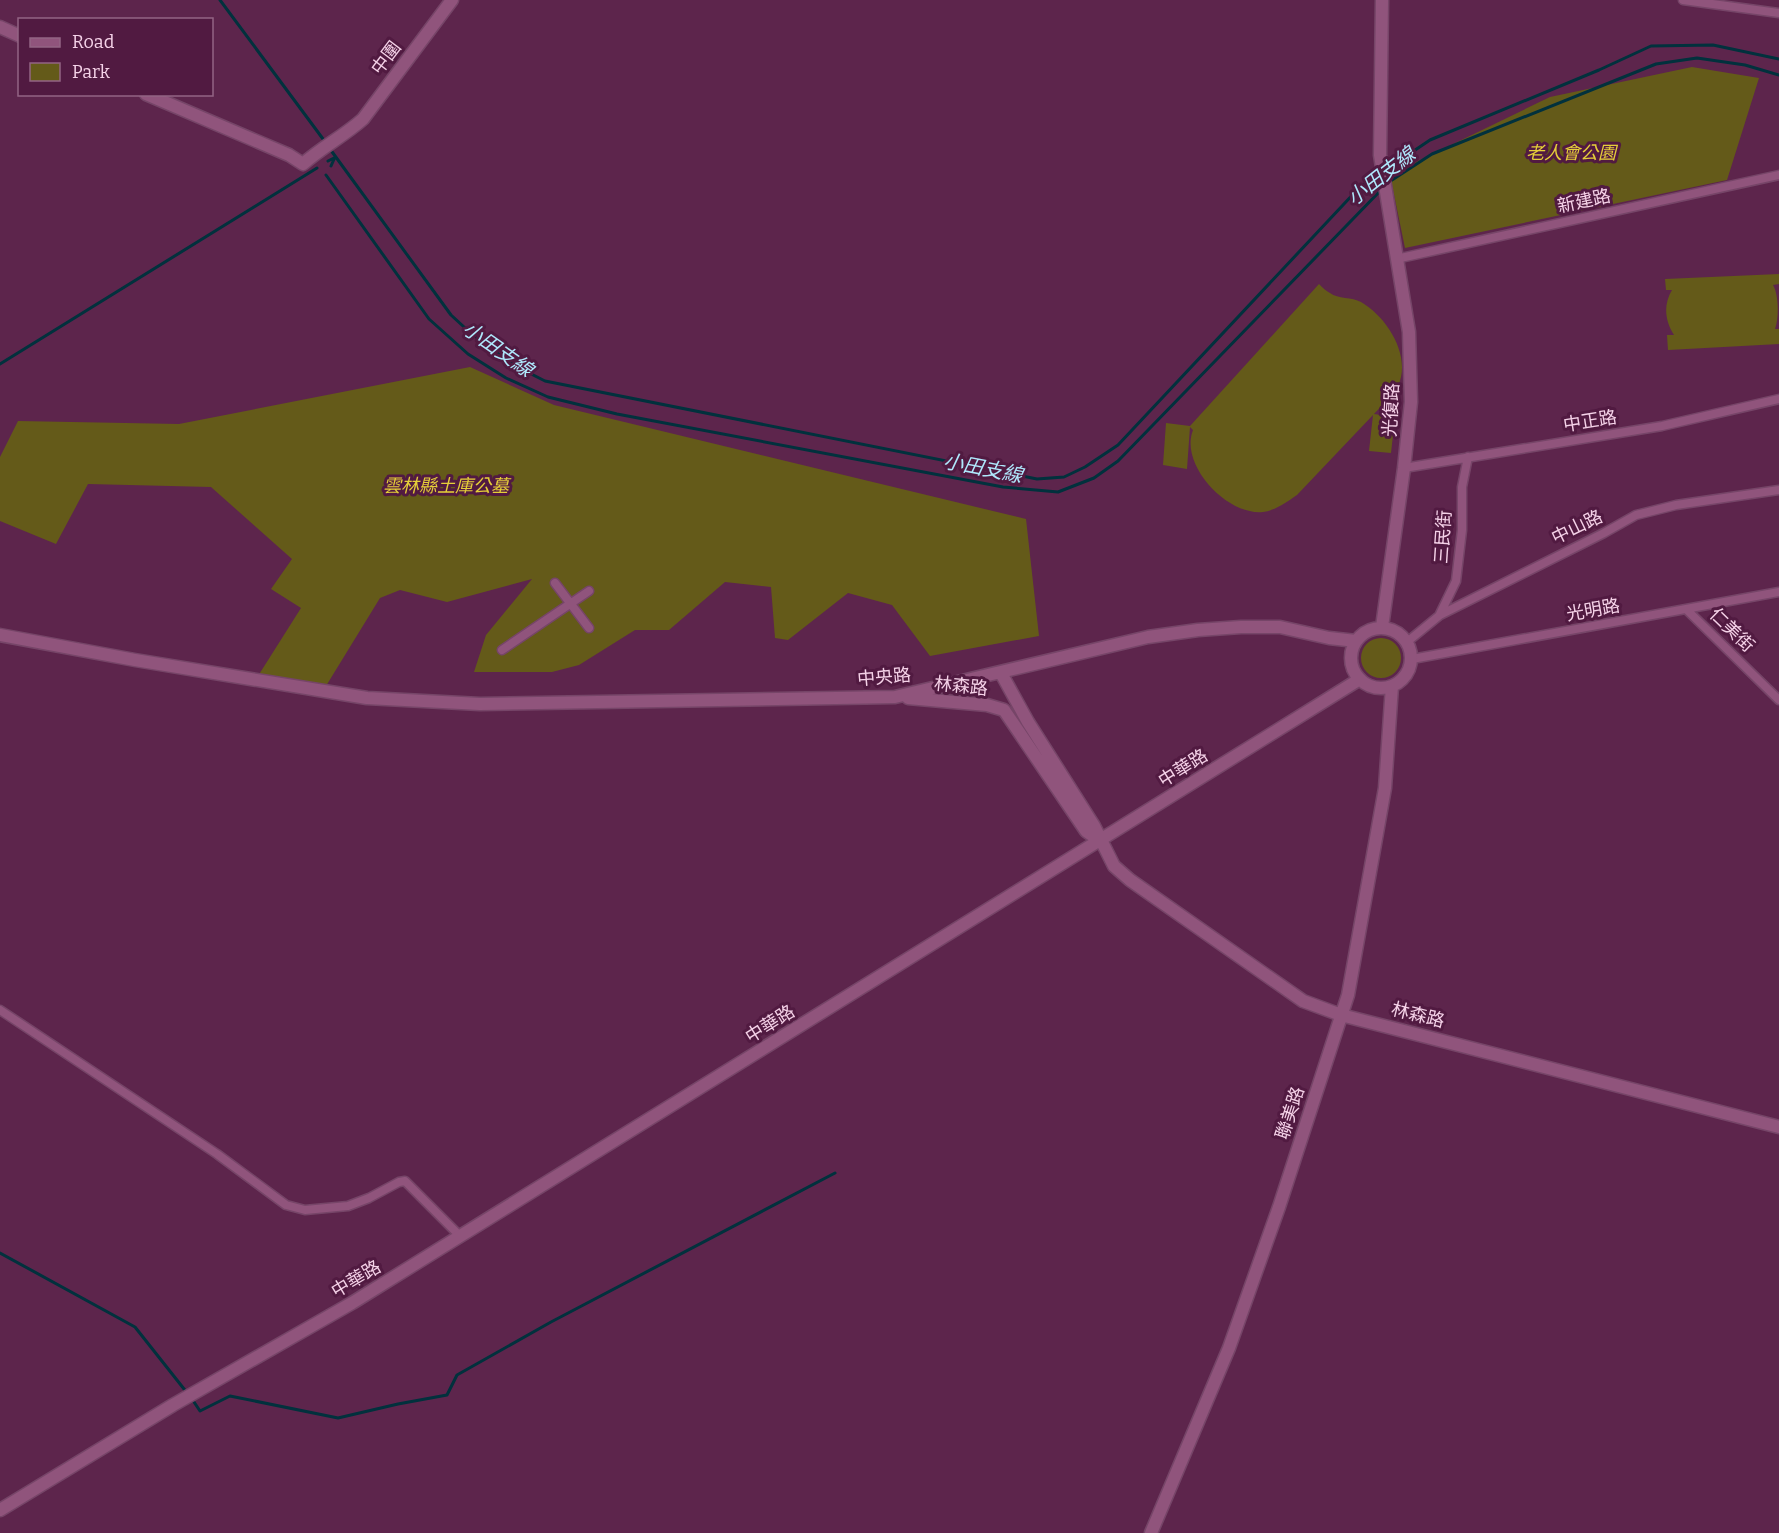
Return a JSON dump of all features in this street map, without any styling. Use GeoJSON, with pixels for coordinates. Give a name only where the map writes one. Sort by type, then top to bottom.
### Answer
{"type":"FeatureCollection","features":[{"type":"Feature","properties":{"kind":"main road","name":"中圍"},"geometry":{"type":"LineString","coordinates":[[151,96],[289,155],[303,164],[314,154],[346,134],[363,119],[452,0]]}},
{"type":"Feature","properties":{"kind":"main road","name":"光復路"},"geometry":{"type":"LineString","coordinates":[[1382,0],[1380,155],[1409,333],[1411,402],[1382,627]]}},
{"type":"Feature","properties":{"kind":"main road"},"geometry":{"type":"LineString","coordinates":[[0,27],[18,35]]}},
{"type":"Feature","properties":{"kind":"main road","name":"中央路"},"geometry":{"type":"LineString","coordinates":[[0,635],[367,698],[480,704],[895,697],[1148,637],[1219,628],[1280,627],[1329,638],[1356,641]]}},
{"type":"Feature","properties":{"kind":"main road"},"geometry":{"type":"LineString","coordinates":[[1382,627],[1400,634],[1407,642],[1412,658],[1406,675],[1392,686],[1375,688],[1360,680],[1354,671],[1351,661],[1352,650],[1363,633],[1382,627]]}},
{"type":"Feature","properties":{"kind":"main road","name":"林森路"},"geometry":{"type":"LineString","coordinates":[[1001,673],[1028,722],[1094,826],[1114,866],[1130,880],[1303,1001],[1341,1015],[1779,1127]]}},
{"type":"Feature","properties":{"kind":"main road","name":"中華路"},"geometry":{"type":"LineString","coordinates":[[0,1510],[173,1405],[352,1303],[1360,680]]}},
{"type":"Feature","properties":{"kind":"main road","name":"聯美路"},"geometry":{"type":"LineString","coordinates":[[1151,1533],[1229,1348],[1279,1207],[1348,995],[1385,788],[1392,686]]}},
{"type":"Feature","properties":{"kind":"main road","name":"林森路"},"geometry":{"type":"LineString","coordinates":[[895,697],[987,705],[1004,710],[1086,831],[1100,841]]}},
{"type":"Feature","properties":{"kind":"street"},"geometry":{"type":"LineString","coordinates":[[1683,0],[1779,13]]}},
{"type":"Feature","properties":{"kind":"street","name":"新建路"},"geometry":{"type":"LineString","coordinates":[[1396,259],[1779,175]]}},
{"type":"Feature","properties":{"kind":"street","name":"中正路"},"geometry":{"type":"LineString","coordinates":[[1404,468],[1662,426],[1779,399]]}},
{"type":"Feature","properties":{"kind":"street","name":"三民街"},"geometry":{"type":"LineString","coordinates":[[1440,615],[1456,581],[1462,530],[1462,487],[1468,457]]}},
{"type":"Feature","properties":{"kind":"street","name":"中山路"},"geometry":{"type":"LineString","coordinates":[[1407,642],[1440,615],[1636,515],[1676,505],[1779,490]]}},
{"type":"Feature","properties":{"kind":"street"},"geometry":{"type":"LineString","coordinates":[[555,583],[589,628]]}},
{"type":"Feature","properties":{"kind":"street"},"geometry":{"type":"LineString","coordinates":[[502,650],[589,591]]}},
{"type":"Feature","properties":{"kind":"street","name":"光明路"},"geometry":{"type":"LineString","coordinates":[[1412,658],[1779,592]]}},
{"type":"Feature","properties":{"kind":"street","name":"仁美街"},"geometry":{"type":"LineString","coordinates":[[1687,610],[1779,700]]}},
{"type":"Feature","properties":{"kind":"street"},"geometry":{"type":"LineString","coordinates":[[0,1010],[217,1154],[286,1206],[305,1210],[348,1206],[405,1181],[460,1236]]}},
{"type":"Feature","properties":{"kind":"green space","name":"老人會公園"},"geometry":{"type":"Polygon","coordinates":[[[1692,67],[1759,78],[1727,180],[1405,248],[1391,180],[1416,162],[1550,97],[1692,67]]]}},
{"type":"Feature","properties":{"kind":"green space"},"geometry":{"type":"Polygon","coordinates":[[[1779,274],[1779,284],[1773,285],[1778,307],[1775,329],[1779,329],[1779,344],[1668,350],[1667,335],[1674,335],[1666,313],[1667,301],[1672,290],[1666,290],[1665,279],[1779,274]]]}},
{"type":"Feature","properties":{"kind":"green space"},"geometry":{"type":"Polygon","coordinates":[[[1319,284],[1333,295],[1357,300],[1371,309],[1388,327],[1394,338],[1402,362],[1398,386],[1374,414],[1395,417],[1391,453],[1369,451],[1373,415],[1297,495],[1277,508],[1263,512],[1249,511],[1235,506],[1210,486],[1193,458],[1191,444],[1193,430],[1190,427],[1187,469],[1163,465],[1166,423],[1190,426],[1319,284]]]}},
{"type":"Feature","properties":{"kind":"green space","name":"雲林縣土庫公墓"},"geometry":{"type":"Polygon","coordinates":[[[470,367],[554,405],[1026,519],[1039,636],[930,656],[892,605],[848,593],[788,640],[775,638],[771,587],[725,582],[669,630],[635,630],[579,665],[552,672],[474,672],[486,635],[532,579],[447,602],[400,590],[380,598],[326,686],[258,676],[301,608],[271,589],[292,559],[211,487],[88,484],[56,544],[0,521],[0,457],[18,421],[179,424],[470,367]]]}},
{"type":"Feature","properties":{"kind":"green space"},"geometry":{"type":"Polygon","coordinates":[[[1381,638],[1395,644],[1401,658],[1395,672],[1381,678],[1367,672],[1361,658],[1367,644],[1381,638]]]}},
{"type":"Feature","properties":{"kind":"waterway","name":"小田支線"},"geometry":{"type":"LineString","coordinates":[[220,0],[326,143]]}},
{"type":"Feature","properties":{"kind":"waterway","name":"小田支線"},"geometry":{"type":"LineString","coordinates":[[1387,169],[1430,140],[1651,46],[1713,45],[1779,59]]}},
{"type":"Feature","properties":{"kind":"waterway"},"geometry":{"type":"LineString","coordinates":[[1389,182],[1432,154],[1656,64],[1697,58],[1745,65],[1779,75]]}},
{"type":"Feature","properties":{"kind":"waterway","name":"小田支線"},"geometry":{"type":"LineString","coordinates":[[330,149],[451,315],[495,352],[545,381],[1037,479],[1064,477],[1085,467],[1118,445],[1358,189],[1379,174]]}},
{"type":"Feature","properties":{"kind":"waterway"},"geometry":{"type":"LineString","coordinates":[[331,166],[335,157]]}},
{"type":"Feature","properties":{"kind":"waterway"},"geometry":{"type":"LineString","coordinates":[[328,161],[334,158]]}},
{"type":"Feature","properties":{"kind":"waterway"},"geometry":{"type":"LineString","coordinates":[[0,364],[317,168]]}},
{"type":"Feature","properties":{"kind":"waterway"},"geometry":{"type":"LineString","coordinates":[[326,175],[429,319],[468,354],[506,378],[548,397],[617,414],[1003,487],[1058,492],[1094,478],[1118,461],[1382,189]]}},
{"type":"Feature","properties":{"kind":"waterway"},"geometry":{"type":"LineString","coordinates":[[192,1399],[200,1411],[230,1396],[338,1418],[447,1395],[457,1375],[551,1322],[835,1173]]}},
{"type":"Feature","properties":{"kind":"waterway"},"geometry":{"type":"LineString","coordinates":[[0,1253],[135,1327],[188,1394]]}}]}
